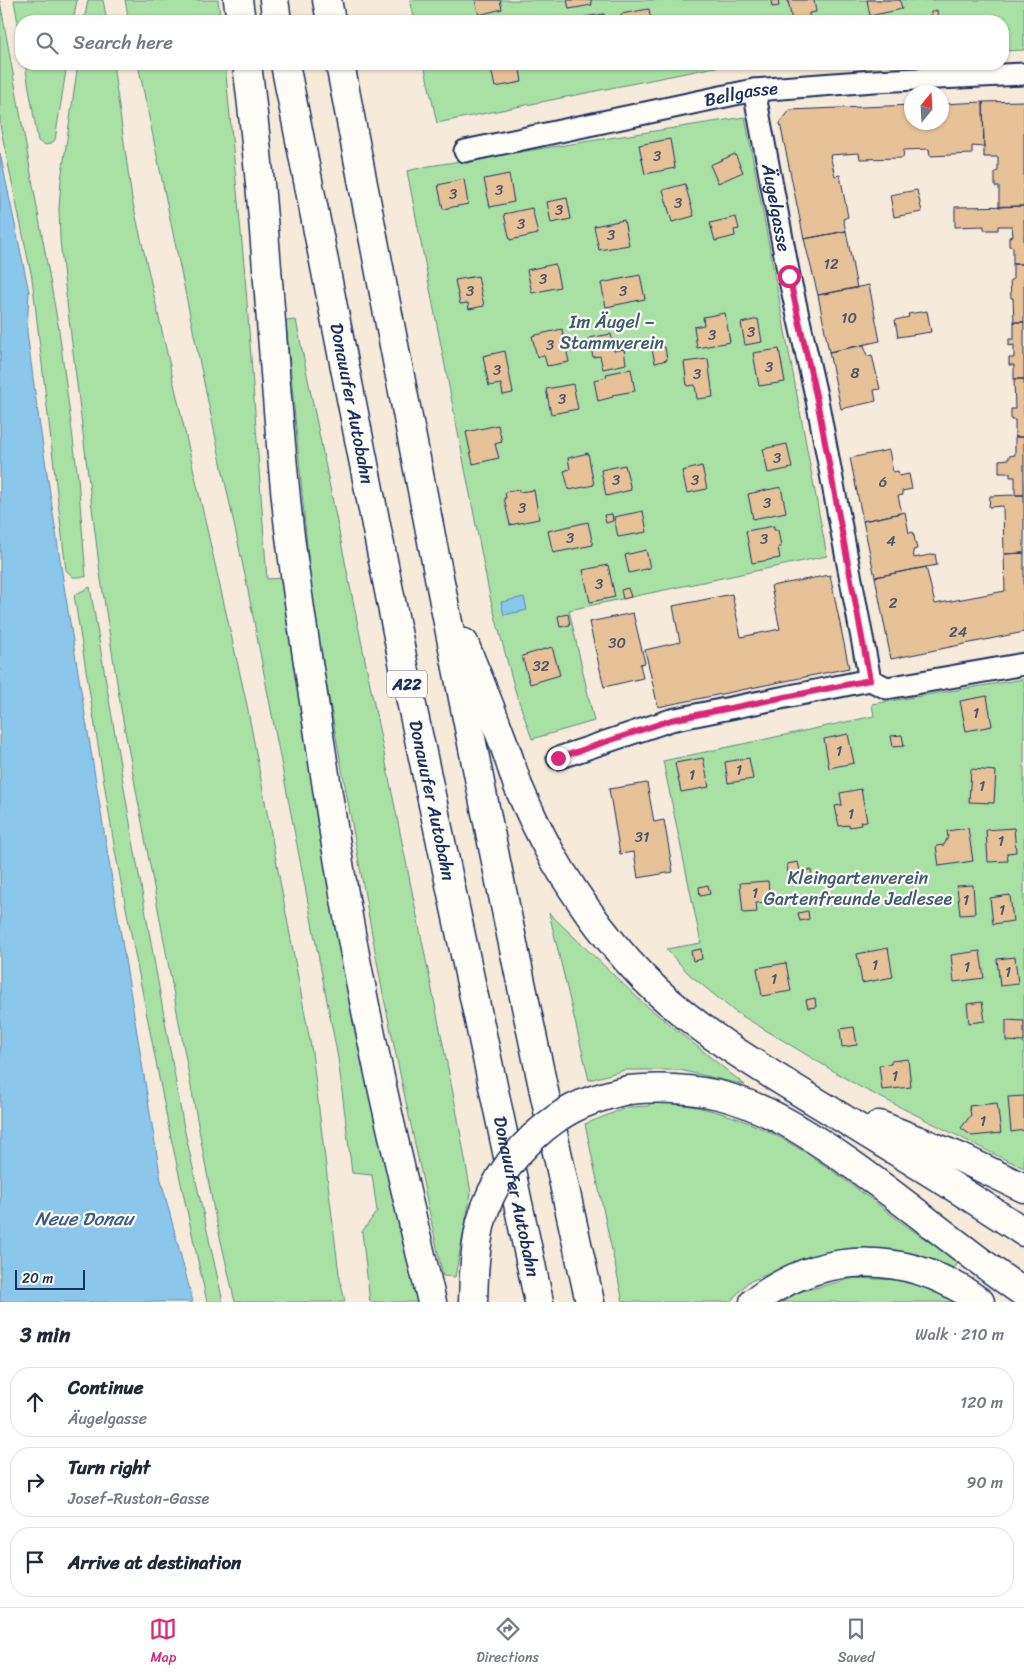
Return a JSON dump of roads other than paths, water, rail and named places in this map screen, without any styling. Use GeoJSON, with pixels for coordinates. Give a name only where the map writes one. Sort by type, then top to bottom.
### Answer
{"type":"FeatureCollection","features":[{"type":"Feature","properties":{"kind":"highway"},"geometry":{"type":"LineString","coordinates":[[238,0],[240,15]]}},
{"type":"Feature","properties":{"kind":"highway"},"geometry":{"type":"LineString","coordinates":[[274,0],[277,15]]}},
{"type":"Feature","properties":{"kind":"highway"},"geometry":{"type":"LineString","coordinates":[[327,0],[330,15]]}},
{"type":"Feature","properties":{"kind":"highway"},"geometry":{"type":"LineString","coordinates":[[248,70],[264,223],[274,360],[290,528],[309,673],[358,969],[392,1133],[432,1302]]}},
{"type":"Feature","properties":{"kind":"highway","name":"Donauufer Autobahn"},"geometry":{"type":"LineString","coordinates":[[286,70],[406,677],[539,1302]]}},
{"type":"Feature","properties":{"kind":"highway"},"geometry":{"type":"LineString","coordinates":[[341,70],[437,573],[553,1137],[590,1302]]}},
{"type":"Feature","properties":{"kind":"highway"},"geometry":{"type":"LineString","coordinates":[[437,573],[518,785],[533,818],[552,855],[592,914],[630,964],[688,1018],[746,1058],[957,1188],[1024,1232]]}},
{"type":"Feature","properties":{"kind":"highway"},"geometry":{"type":"LineString","coordinates":[[473,1302],[476,1250],[481,1222],[489,1199],[502,1174],[517,1153],[539,1132],[578,1106],[602,1096],[628,1090],[659,1087],[689,1089],[720,1095],[780,1119],[822,1143],[867,1175],[997,1275],[1024,1293]]}},
{"type":"Feature","properties":{"kind":"highway"},"geometry":{"type":"LineString","coordinates":[[808,1097],[959,1157],[1024,1188]]}},
{"type":"Feature","properties":{"kind":"highway"},"geometry":{"type":"LineString","coordinates":[[754,1302],[768,1291],[793,1278],[820,1268],[850,1263],[907,1267],[937,1276],[963,1289],[980,1302]]}},
{"type":"Feature","properties":{"kind":"street","name":"Bellgasse"},"geometry":{"type":"LineString","coordinates":[[465,151],[754,90],[874,81],[1024,74]]}},
{"type":"Feature","properties":{"kind":"street","name":"Äugelgasse"},"geometry":{"type":"LineString","coordinates":[[754,90],[789,276],[817,400],[870,680]]}},
{"type":"Feature","properties":{"kind":"street"},"geometry":{"type":"LineString","coordinates":[[558,758],[671,720],[870,680],[887,688],[1024,664]]}},
{"type":"Feature","properties":{"kind":"water","name":"Neue Donau"},"geometry":{"type":"Polygon","coordinates":[[[0,153],[29,292],[27,332],[36,400],[64,586],[161,1180],[193,1302],[0,1302],[0,153]]]}},
{"type":"Feature","properties":{"kind":"water"},"geometry":{"type":"Polygon","coordinates":[[[524,597],[527,610],[504,615],[501,602],[524,597]]]}},
{"type":"Feature","properties":{"kind":"park label","name":"Im Äugel – Stammverein"},"geometry":{"type":"Point","coordinates":[612,332]}},
{"type":"Feature","properties":{"kind":"park label","name":"Kleingartenverein Gartenfreunde Jedlesee"},"geometry":{"type":"Point","coordinates":[858,888]}}]}
